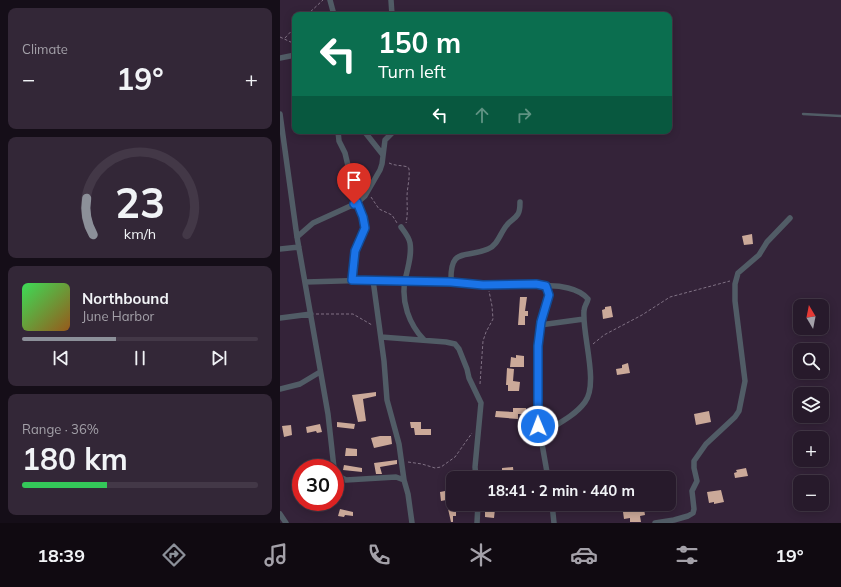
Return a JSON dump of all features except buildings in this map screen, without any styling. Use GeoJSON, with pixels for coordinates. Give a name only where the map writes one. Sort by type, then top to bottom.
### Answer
{"type":"FeatureCollection","features":[{"type":"Feature","properties":{"kind":"street"},"geometry":{"type":"LineString","coordinates":[[330,0],[333,12]]}},
{"type":"Feature","properties":{"kind":"street"},"geometry":{"type":"LineString","coordinates":[[391,0],[392,12]]}},
{"type":"Feature","properties":{"kind":"street"},"geometry":{"type":"LineString","coordinates":[[280,58],[292,56]]}},
{"type":"Feature","properties":{"kind":"street"},"geometry":{"type":"LineString","coordinates":[[280,114],[297,237],[328,414],[334,459]]}},
{"type":"Feature","properties":{"kind":"street"},"geometry":{"type":"LineString","coordinates":[[338,134],[339,140],[345,153],[365,228],[355,251],[352,280]]}},
{"type":"Feature","properties":{"kind":"street"},"geometry":{"type":"LineString","coordinates":[[366,134],[383,157]]}},
{"type":"Feature","properties":{"kind":"street"},"geometry":{"type":"LineString","coordinates":[[297,237],[317,221],[357,202],[365,196],[380,170],[385,140],[391,134]]}},
{"type":"Feature","properties":{"kind":"street"},"geometry":{"type":"LineString","coordinates":[[451,282],[451,270],[455,260],[462,254],[483,251],[492,247],[517,215],[520,202]]}},
{"type":"Feature","properties":{"kind":"street"},"geometry":{"type":"LineString","coordinates":[[654,523],[674,520],[693,513],[692,490],[697,480],[694,461],[706,444],[735,417],[739,411],[745,381],[736,307],[736,280],[741,270],[758,255],[767,242],[790,218]]}},
{"type":"Feature","properties":{"kind":"street"},"geometry":{"type":"LineString","coordinates":[[401,227],[410,244],[410,258],[404,290],[408,314],[413,328],[424,340]]}},
{"type":"Feature","properties":{"kind":"street"},"geometry":{"type":"LineString","coordinates":[[280,249],[299,247]]}},
{"type":"Feature","properties":{"kind":"street"},"geometry":{"type":"LineString","coordinates":[[373,280],[381,334],[387,400],[399,444],[412,523]]}},
{"type":"Feature","properties":{"kind":"street"},"geometry":{"type":"LineString","coordinates":[[306,282],[373,280],[487,284],[536,284],[555,286],[578,292],[587,298],[588,302],[584,309],[584,319],[590,376],[589,392],[587,399],[571,415],[540,435]]}},
{"type":"Feature","properties":{"kind":"street"},"geometry":{"type":"LineString","coordinates":[[545,286],[549,295],[540,325],[538,346],[538,421],[547,471]]}},
{"type":"Feature","properties":{"kind":"street"},"geometry":{"type":"LineString","coordinates":[[280,318],[311,314]]}},
{"type":"Feature","properties":{"kind":"street"},"geometry":{"type":"LineString","coordinates":[[540,325],[584,319]]}},
{"type":"Feature","properties":{"kind":"street"},"geometry":{"type":"LineString","coordinates":[[381,334],[451,342],[456,344],[481,405],[475,471]]}},
{"type":"Feature","properties":{"kind":"street"},"geometry":{"type":"LineString","coordinates":[[280,389],[300,384],[320,372]]}},
{"type":"Feature","properties":{"kind":"street"},"geometry":{"type":"LineString","coordinates":[[344,478],[348,480],[396,477],[404,480]]}},
{"type":"Feature","properties":{"kind":"street"},"geometry":{"type":"LineString","coordinates":[[477,523],[478,511]]}},
{"type":"Feature","properties":{"kind":"street"},"geometry":{"type":"LineString","coordinates":[[553,511],[554,523]]}},
{"type":"Feature","properties":{"kind":"street"},"geometry":{"type":"LineString","coordinates":[[280,514],[286,523]]}},
{"type":"Feature","properties":{"kind":"lane"},"geometry":{"type":"LineString","coordinates":[[803,114],[841,116]]}},
{"type":"Feature","properties":{"kind":"path"},"geometry":{"type":"LineString","coordinates":[[310,12],[323,0]]}},
{"type":"Feature","properties":{"kind":"path"},"geometry":{"type":"LineString","coordinates":[[284,39],[292,30]]}},
{"type":"Feature","properties":{"kind":"path"},"geometry":{"type":"LineString","coordinates":[[280,37],[292,43]]}},
{"type":"Feature","properties":{"kind":"path"},"geometry":{"type":"LineString","coordinates":[[368,191],[377,206],[382,211],[392,215],[401,227],[405,224],[407,220],[409,168],[391,164],[383,157]]}},
{"type":"Feature","properties":{"kind":"path"},"geometry":{"type":"LineString","coordinates":[[587,348],[604,335],[631,322],[670,297],[736,280]]}},
{"type":"Feature","properties":{"kind":"path"},"geometry":{"type":"LineString","coordinates":[[478,395],[481,373],[482,342],[493,319],[492,306],[487,284]]}},
{"type":"Feature","properties":{"kind":"path"},"geometry":{"type":"LineString","coordinates":[[311,314],[353,314],[373,325],[381,334]]}},
{"type":"Feature","properties":{"kind":"path"},"geometry":{"type":"LineString","coordinates":[[402,462],[418,463],[435,468],[441,467],[455,458],[472,433]]}},
{"type":"Feature","properties":{"kind":"route"},"geometry":{"type":"LineString","coordinates":[[354,204],[357,202],[365,222],[365,228],[355,251],[352,280],[451,282],[483,285],[536,284],[546,286],[549,295],[541,322],[538,346],[538,426]]}}]}
